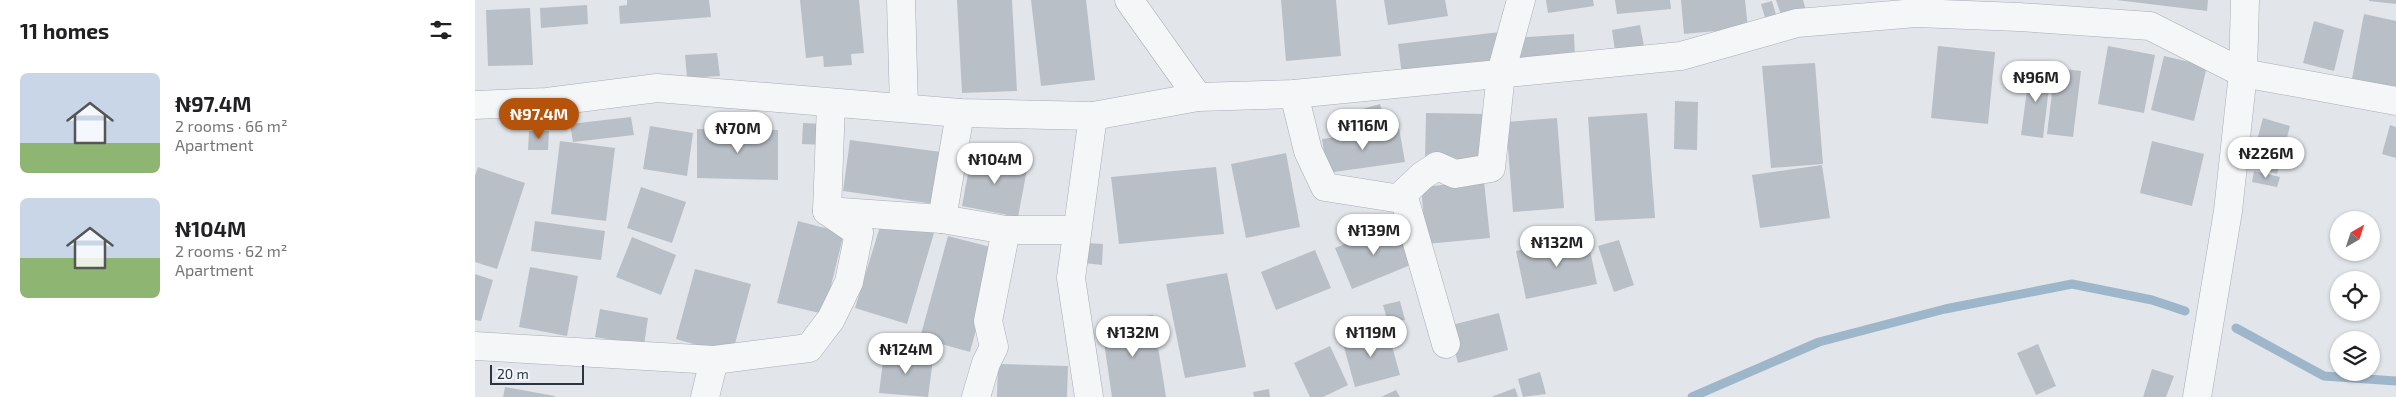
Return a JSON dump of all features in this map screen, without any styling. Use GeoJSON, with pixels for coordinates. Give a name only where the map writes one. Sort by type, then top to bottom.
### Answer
{"type":"FeatureCollection","features":[{"type":"Feature","properties":{"kind":"street"},"geometry":{"type":"LineString","coordinates":[[901,0],[904,108]]}},
{"type":"Feature","properties":{"kind":"street"},"geometry":{"type":"LineString","coordinates":[[1129,0],[1198,97]]}},
{"type":"Feature","properties":{"kind":"street"},"geometry":{"type":"LineString","coordinates":[[1294,94],[1308,151],[1325,186],[1401,199],[1403,194],[1422,176],[1437,166],[1455,174],[1491,168],[1501,73],[1521,0]]}},
{"type":"Feature","properties":{"kind":"street"},"geometry":{"type":"LineString","coordinates":[[2197,397],[2228,211],[2243,73],[2245,0]]}},
{"type":"Feature","properties":{"kind":"street"},"geometry":{"type":"LineString","coordinates":[[475,105],[547,102],[657,88],[831,104],[960,113],[1093,116],[1198,97],[1294,94],[1681,56],[1797,23],[1832,10],[2019,17],[2150,26],[2243,73],[2396,102]]}},
{"type":"Feature","properties":{"kind":"street"},"geometry":{"type":"LineString","coordinates":[[827,210],[831,104]]}},
{"type":"Feature","properties":{"kind":"street"},"geometry":{"type":"LineString","coordinates":[[942,218],[960,113]]}},
{"type":"Feature","properties":{"kind":"street"},"geometry":{"type":"LineString","coordinates":[[1089,397],[1071,278],[1076,230],[1093,116]]}},
{"type":"Feature","properties":{"kind":"street"},"geometry":{"type":"LineString","coordinates":[[1403,194],[1447,344]]}},
{"type":"Feature","properties":{"kind":"street"},"geometry":{"type":"LineString","coordinates":[[827,210],[942,218],[1005,230],[1076,230]]}},
{"type":"Feature","properties":{"kind":"street"},"geometry":{"type":"LineString","coordinates":[[475,346],[714,360],[809,348],[831,318],[849,282],[859,233],[827,210]]}},
{"type":"Feature","properties":{"kind":"street"},"geometry":{"type":"LineString","coordinates":[[976,397],[993,347],[988,321],[1005,230]]}},
{"type":"Feature","properties":{"kind":"street"},"geometry":{"type":"LineString","coordinates":[[705,397],[714,360]]}},
{"type":"Feature","properties":{"kind":"building"},"geometry":{"type":"Polygon","coordinates":[[[627,0],[709,0],[711,17],[620,24],[619,6],[627,5],[627,0]]]}},
{"type":"Feature","properties":{"kind":"building"},"geometry":{"type":"Polygon","coordinates":[[[800,0],[859,0],[864,53],[851,54],[852,65],[824,67],[823,56],[806,58],[800,0]]]}},
{"type":"Feature","properties":{"kind":"building"},"geometry":{"type":"Polygon","coordinates":[[[957,0],[1012,0],[1017,91],[962,93],[957,0]]]}},
{"type":"Feature","properties":{"kind":"building"},"geometry":{"type":"Polygon","coordinates":[[[1031,0],[1086,0],[1095,80],[1041,86],[1031,0]]]}},
{"type":"Feature","properties":{"kind":"building"},"geometry":{"type":"Polygon","coordinates":[[[1281,0],[1336,0],[1341,56],[1286,61],[1281,0]]]}},
{"type":"Feature","properties":{"kind":"building"},"geometry":{"type":"Polygon","coordinates":[[[1384,0],[1445,0],[1448,16],[1388,25],[1384,0]]]}},
{"type":"Feature","properties":{"kind":"building"},"geometry":{"type":"Polygon","coordinates":[[[1546,0],[1593,0],[1594,6],[1548,13],[1546,0]]]}},
{"type":"Feature","properties":{"kind":"building"},"geometry":{"type":"Polygon","coordinates":[[[1615,0],[1670,0],[1671,9],[1617,14],[1615,0]]]}},
{"type":"Feature","properties":{"kind":"building"},"geometry":{"type":"Polygon","coordinates":[[[1681,0],[1745,0],[1748,28],[1684,34],[1681,0]]]}},
{"type":"Feature","properties":{"kind":"building"},"geometry":{"type":"Polygon","coordinates":[[[1776,0],[1803,0],[1807,14],[1783,21],[1776,0]]]}},
{"type":"Feature","properties":{"kind":"building"},"geometry":{"type":"Polygon","coordinates":[[[2116,0],[2208,0],[2207,11],[2116,0]]]}},
{"type":"Feature","properties":{"kind":"building"},"geometry":{"type":"Polygon","coordinates":[[[2396,0],[2396,4],[2369,1],[2396,0]]]}},
{"type":"Feature","properties":{"kind":"building"},"geometry":{"type":"Polygon","coordinates":[[[1772,1],[1779,25],[1768,28],[1761,4],[1772,1]]]}},
{"type":"Feature","properties":{"kind":"building"},"geometry":{"type":"Polygon","coordinates":[[[587,5],[588,24],[541,28],[540,8],[587,5]]]}},
{"type":"Feature","properties":{"kind":"building"},"geometry":{"type":"Polygon","coordinates":[[[530,8],[533,65],[488,66],[486,10],[530,8]]]}},
{"type":"Feature","properties":{"kind":"building"},"geometry":{"type":"Polygon","coordinates":[[[2364,14],[2396,21],[2396,93],[2351,84],[2364,14]]]}},
{"type":"Feature","properties":{"kind":"building"},"geometry":{"type":"Polygon","coordinates":[[[2314,21],[2344,30],[2334,71],[2303,63],[2314,21]]]}},
{"type":"Feature","properties":{"kind":"building"},"geometry":{"type":"Polygon","coordinates":[[[1640,25],[1644,46],[1615,51],[1612,30],[1640,25]]]}},
{"type":"Feature","properties":{"kind":"building"},"geometry":{"type":"Polygon","coordinates":[[[1500,32],[1504,63],[1402,75],[1398,44],[1500,32]]]}},
{"type":"Feature","properties":{"kind":"building"},"geometry":{"type":"Polygon","coordinates":[[[1574,34],[1575,58],[1514,62],[1512,38],[1574,34]]]}},
{"type":"Feature","properties":{"kind":"building"},"geometry":{"type":"Polygon","coordinates":[[[1938,46],[1995,52],[1988,124],[1931,118],[1938,46]]]}},
{"type":"Feature","properties":{"kind":"building"},"geometry":{"type":"Polygon","coordinates":[[[2108,46],[2155,55],[2144,113],[2098,104],[2108,46]]]}},
{"type":"Feature","properties":{"kind":"building"},"geometry":{"type":"Polygon","coordinates":[[[717,53],[720,76],[687,78],[685,55],[717,53]]]}},
{"type":"Feature","properties":{"kind":"building"},"geometry":{"type":"Polygon","coordinates":[[[2164,56],[2207,66],[2194,121],[2151,110],[2164,56]]]}},
{"type":"Feature","properties":{"kind":"building"},"geometry":{"type":"Polygon","coordinates":[[[1815,63],[1823,164],[1771,168],[1762,66],[1815,63]]]}},
{"type":"Feature","properties":{"kind":"building"},"geometry":{"type":"Polygon","coordinates":[[[2030,67],[2051,70],[2043,138],[2021,135],[2030,67]]]}},
{"type":"Feature","properties":{"kind":"building"},"geometry":{"type":"Polygon","coordinates":[[[2055,68],[2081,71],[2073,137],[2047,134],[2055,68]]]}},
{"type":"Feature","properties":{"kind":"building"},"geometry":{"type":"Polygon","coordinates":[[[1675,101],[1698,102],[1697,150],[1674,149],[1675,101]]]}},
{"type":"Feature","properties":{"kind":"building"},"geometry":{"type":"Polygon","coordinates":[[[1380,104],[1386,126],[1360,132],[1355,111],[1380,104]]]}},
{"type":"Feature","properties":{"kind":"building"},"geometry":{"type":"Polygon","coordinates":[[[1426,113],[1489,114],[1489,160],[1425,160],[1426,113]]]}},
{"type":"Feature","properties":{"kind":"building"},"geometry":{"type":"Polygon","coordinates":[[[1647,113],[1655,218],[1595,221],[1588,117],[1647,113]]]}},
{"type":"Feature","properties":{"kind":"building"},"geometry":{"type":"Polygon","coordinates":[[[631,117],[634,135],[573,142],[570,124],[631,117]]]}},
{"type":"Feature","properties":{"kind":"building"},"geometry":{"type":"Polygon","coordinates":[[[1557,118],[1564,208],[1513,212],[1506,122],[1557,118]]]}},
{"type":"Feature","properties":{"kind":"building"},"geometry":{"type":"Polygon","coordinates":[[[2263,118],[2290,126],[2277,174],[2250,166],[2263,118]]]}},
{"type":"Feature","properties":{"kind":"building"},"geometry":{"type":"Polygon","coordinates":[[[803,123],[827,124],[825,145],[802,144],[803,123]]]}},
{"type":"Feature","properties":{"kind":"building"},"geometry":{"type":"Polygon","coordinates":[[[2390,125],[2396,127],[2396,158],[2382,154],[2390,125]]]}},
{"type":"Feature","properties":{"kind":"building"},"geometry":{"type":"Polygon","coordinates":[[[650,126],[693,133],[687,176],[643,169],[650,126]]]}},
{"type":"Feature","properties":{"kind":"building"},"geometry":{"type":"Polygon","coordinates":[[[1399,128],[1405,162],[1327,173],[1322,139],[1399,128]]]}},
{"type":"Feature","properties":{"kind":"building"},"geometry":{"type":"Polygon","coordinates":[[[697,129],[778,130],[778,180],[697,178],[697,129]]]}},
{"type":"Feature","properties":{"kind":"building"},"geometry":{"type":"Polygon","coordinates":[[[529,131],[549,131],[548,150],[528,150],[529,131]]]}},
{"type":"Feature","properties":{"kind":"building"},"geometry":{"type":"Polygon","coordinates":[[[850,140],[941,152],[934,204],[843,191],[850,140]]]}},
{"type":"Feature","properties":{"kind":"building"},"geometry":{"type":"Polygon","coordinates":[[[560,141],[615,148],[606,221],[551,214],[560,141]]]}},
{"type":"Feature","properties":{"kind":"building"},"geometry":{"type":"Polygon","coordinates":[[[2152,141],[2204,154],[2192,206],[2140,193],[2152,141]]]}},
{"type":"Feature","properties":{"kind":"building"},"geometry":{"type":"Polygon","coordinates":[[[972,152],[1028,164],[1018,217],[962,206],[972,152]]]}},
{"type":"Feature","properties":{"kind":"building"},"geometry":{"type":"Polygon","coordinates":[[[1286,153],[1300,227],[1246,238],[1231,164],[1286,153]]]}},
{"type":"Feature","properties":{"kind":"building"},"geometry":{"type":"Polygon","coordinates":[[[1822,165],[1830,218],[1760,228],[1752,175],[1822,165]]]}},
{"type":"Feature","properties":{"kind":"building"},"geometry":{"type":"Polygon","coordinates":[[[478,167],[525,183],[497,269],[475,262],[475,176],[478,167]]]}},
{"type":"Feature","properties":{"kind":"building"},"geometry":{"type":"Polygon","coordinates":[[[1216,167],[1224,234],[1119,244],[1111,177],[1216,167]]]}},
{"type":"Feature","properties":{"kind":"building"},"geometry":{"type":"Polygon","coordinates":[[[2254,171],[2280,177],[2277,187],[2252,182],[2254,171]]]}},
{"type":"Feature","properties":{"kind":"building"},"geometry":{"type":"Polygon","coordinates":[[[1484,181],[1490,238],[1426,244],[1421,187],[1484,181]]]}},
{"type":"Feature","properties":{"kind":"building"},"geometry":{"type":"Polygon","coordinates":[[[641,187],[686,202],[672,243],[627,228],[641,187]]]}},
{"type":"Feature","properties":{"kind":"building"},"geometry":{"type":"Polygon","coordinates":[[[883,217],[934,233],[907,324],[855,308],[883,217]]]}},
{"type":"Feature","properties":{"kind":"building"},"geometry":{"type":"Polygon","coordinates":[[[535,221],[605,231],[601,260],[531,251],[535,221]]]}},
{"type":"Feature","properties":{"kind":"building"},"geometry":{"type":"Polygon","coordinates":[[[798,221],[844,233],[824,314],[777,303],[798,221]]]}},
{"type":"Feature","properties":{"kind":"building"},"geometry":{"type":"Polygon","coordinates":[[[1396,223],[1413,264],[1352,289],[1335,248],[1396,223]]]}},
{"type":"Feature","properties":{"kind":"building"},"geometry":{"type":"Polygon","coordinates":[[[948,236],[998,249],[970,352],[920,338],[948,236]]]}},
{"type":"Feature","properties":{"kind":"building"},"geometry":{"type":"Polygon","coordinates":[[[1587,236],[1597,284],[1526,299],[1516,251],[1587,236]]]}},
{"type":"Feature","properties":{"kind":"building"},"geometry":{"type":"Polygon","coordinates":[[[632,237],[676,255],[661,295],[616,277],[632,237]]]}},
{"type":"Feature","properties":{"kind":"building"},"geometry":{"type":"Polygon","coordinates":[[[1619,240],[1634,285],[1614,292],[1598,246],[1619,240]]]}},
{"type":"Feature","properties":{"kind":"building"},"geometry":{"type":"Polygon","coordinates":[[[1087,243],[1103,244],[1102,265],[1085,263],[1087,243]]]}},
{"type":"Feature","properties":{"kind":"building"},"geometry":{"type":"Polygon","coordinates":[[[1315,250],[1331,288],[1276,310],[1261,272],[1315,250]]]}},
{"type":"Feature","properties":{"kind":"building"},"geometry":{"type":"Polygon","coordinates":[[[530,267],[578,276],[567,336],[519,327],[530,267]]]}},
{"type":"Feature","properties":{"kind":"building"},"geometry":{"type":"Polygon","coordinates":[[[695,269],[751,284],[732,355],[676,339],[695,269]]]}},
{"type":"Feature","properties":{"kind":"building"},"geometry":{"type":"Polygon","coordinates":[[[1227,273],[1246,367],[1185,378],[1166,284],[1227,273]]]}},
{"type":"Feature","properties":{"kind":"building"},"geometry":{"type":"Polygon","coordinates":[[[475,274],[493,280],[481,321],[475,320],[475,274]]]}},
{"type":"Feature","properties":{"kind":"building"},"geometry":{"type":"Polygon","coordinates":[[[1400,301],[1405,320],[1388,323],[1383,305],[1400,301]]]}},
{"type":"Feature","properties":{"kind":"building"},"geometry":{"type":"Polygon","coordinates":[[[600,309],[648,318],[644,345],[595,337],[600,309]]]}},
{"type":"Feature","properties":{"kind":"building"},"geometry":{"type":"Polygon","coordinates":[[[1499,313],[1508,350],[1458,363],[1448,326],[1499,313]]]}},
{"type":"Feature","properties":{"kind":"building"},"geometry":{"type":"Polygon","coordinates":[[[1153,315],[1166,397],[1112,397],[1101,322],[1153,315]]]}},
{"type":"Feature","properties":{"kind":"building"},"geometry":{"type":"Polygon","coordinates":[[[1387,328],[1400,375],[1355,387],[1342,340],[1387,328]]]}},
{"type":"Feature","properties":{"kind":"building"},"geometry":{"type":"Polygon","coordinates":[[[2038,344],[2056,386],[2036,395],[2017,353],[2038,344]]]}},
{"type":"Feature","properties":{"kind":"building"},"geometry":{"type":"Polygon","coordinates":[[[1330,346],[1348,385],[1323,397],[1310,397],[1294,363],[1330,346]]]}},
{"type":"Feature","properties":{"kind":"building"},"geometry":{"type":"Polygon","coordinates":[[[884,353],[933,359],[928,397],[879,393],[884,353]]]}},
{"type":"Feature","properties":{"kind":"building"},"geometry":{"type":"Polygon","coordinates":[[[998,364],[1068,366],[1067,397],[997,397],[998,364]]]}},
{"type":"Feature","properties":{"kind":"building"},"geometry":{"type":"Polygon","coordinates":[[[2152,369],[2174,376],[2166,397],[2143,397],[2152,369]]]}},
{"type":"Feature","properties":{"kind":"building"},"geometry":{"type":"Polygon","coordinates":[[[1540,372],[1546,394],[1523,397],[1518,379],[1540,372]]]}},
{"type":"Feature","properties":{"kind":"building"},"geometry":{"type":"Polygon","coordinates":[[[505,387],[555,396],[555,397],[503,397],[505,387]]]}},
{"type":"Feature","properties":{"kind":"building"},"geometry":{"type":"Polygon","coordinates":[[[1515,388],[1518,397],[1491,397],[1515,388]]]}},
{"type":"Feature","properties":{"kind":"building"},"geometry":{"type":"Polygon","coordinates":[[[1269,389],[1270,397],[1254,397],[1253,392],[1269,389]]]}},
{"type":"Feature","properties":{"kind":"building"},"geometry":{"type":"Polygon","coordinates":[[[1396,390],[1400,397],[1381,397],[1396,390]]]}},
{"type":"Feature","properties":{"kind":"waterway"},"geometry":{"type":"LineString","coordinates":[[1692,397],[1819,342],[1945,309],[2072,284],[2152,300],[2185,311]]}},
{"type":"Feature","properties":{"kind":"waterway"},"geometry":{"type":"LineString","coordinates":[[2236,328],[2324,376],[2396,381]]}}]}
